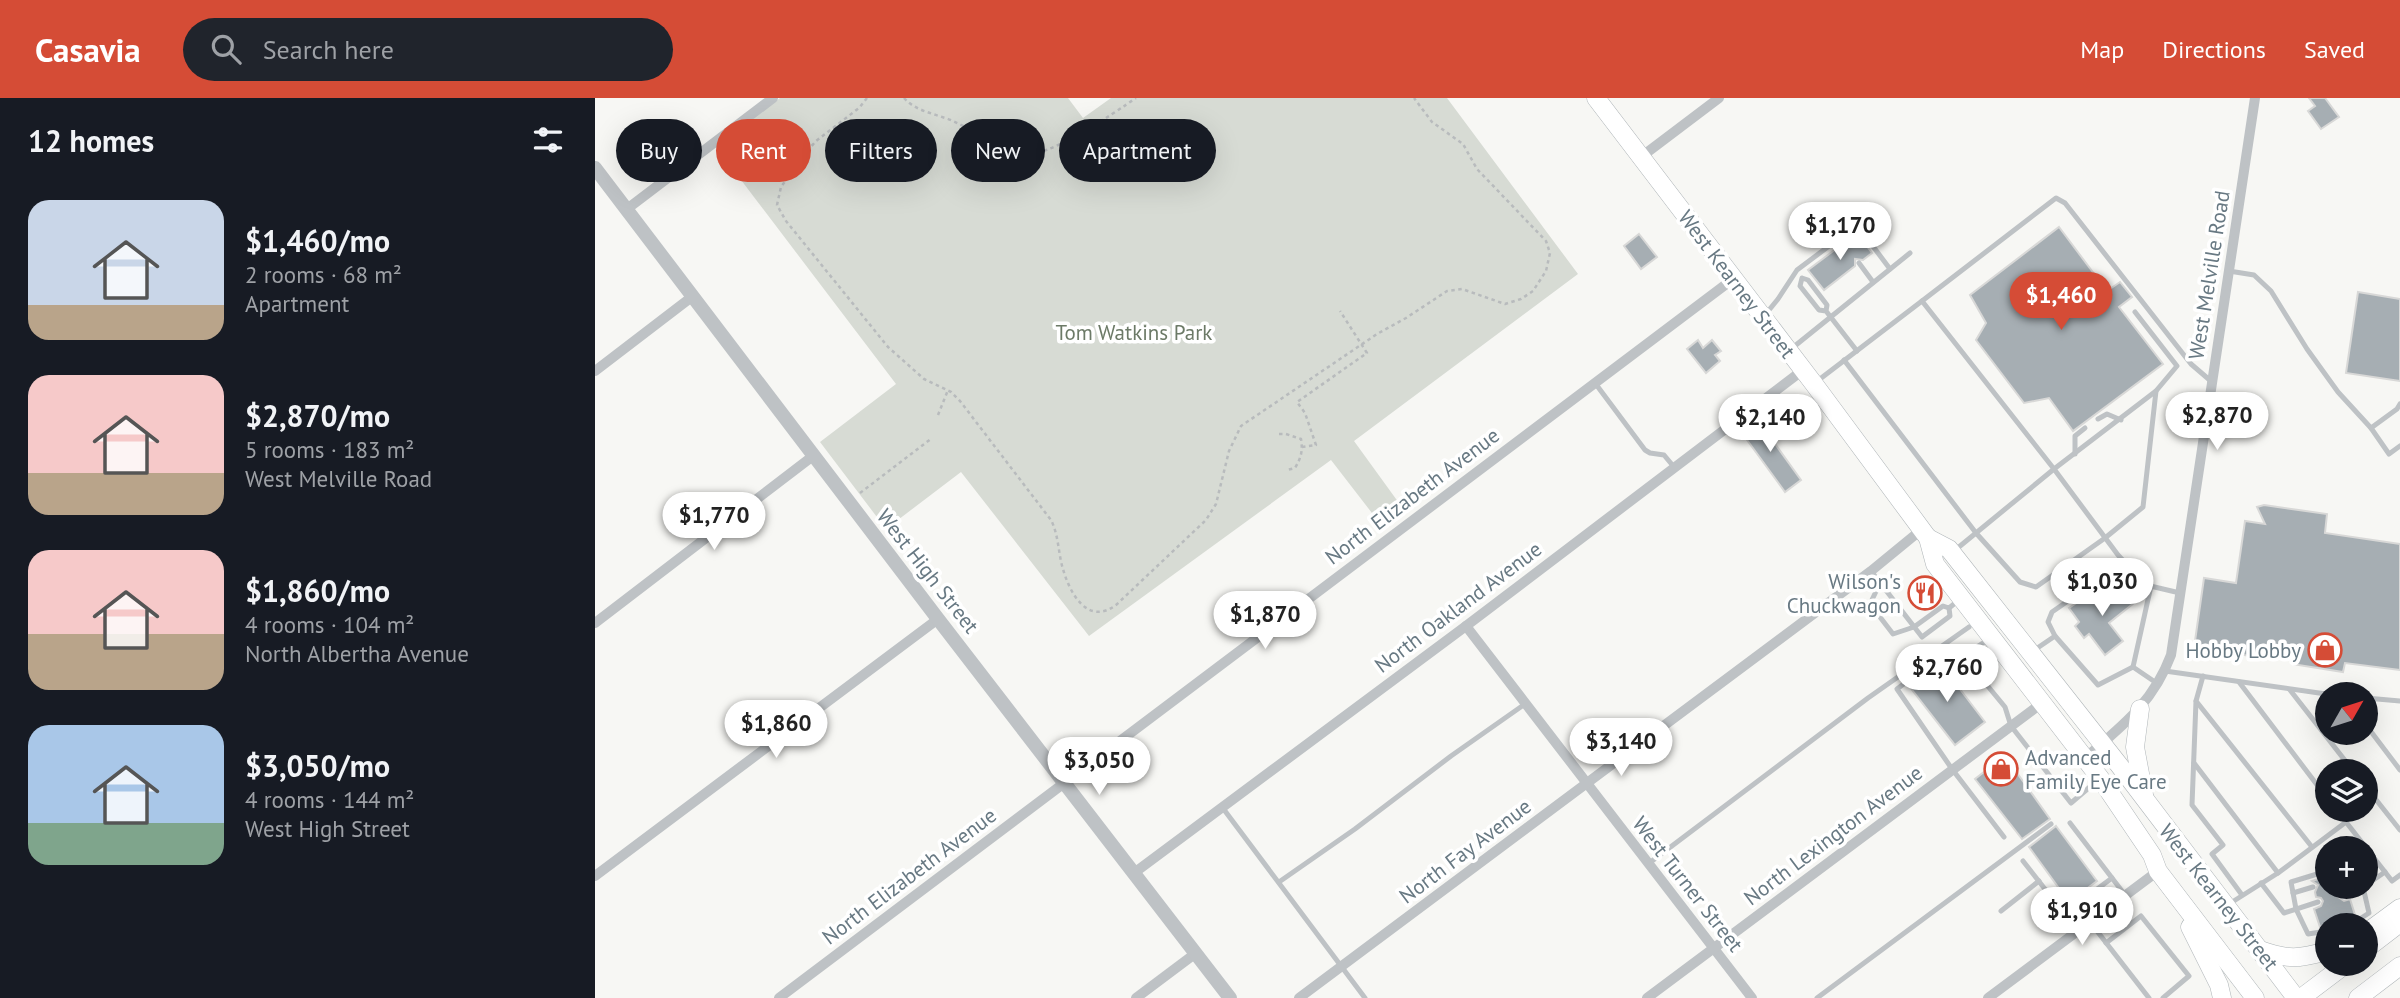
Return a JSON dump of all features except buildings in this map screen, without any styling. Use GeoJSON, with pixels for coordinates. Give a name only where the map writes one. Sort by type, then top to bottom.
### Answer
{"type":"FeatureCollection","features":[{"type":"Feature","properties":{"kind":"main road","name":"West Kearney Street"},"geometry":{"type":"LineString","coordinates":[[1596,98],[1925,534],[1935,564],[1955,603],[1992,637],[2085,758],[2153,855],[2158,871],[2171,890],[2255,998]]}},
{"type":"Feature","properties":{"kind":"main road","name":"West Kearney Street"},"geometry":{"type":"LineString","coordinates":[[1925,534],[1949,549],[2299,998]]}},
{"type":"Feature","properties":{"kind":"main road"},"geometry":{"type":"LineString","coordinates":[[2140,709],[2135,747],[2146,802]]}},
{"type":"Feature","properties":{"kind":"main road"},"geometry":{"type":"LineString","coordinates":[[2171,890],[2223,998]]}},
{"type":"Feature","properties":{"kind":"main road"},"geometry":{"type":"LineString","coordinates":[[2378,924],[2400,908]]}},
{"type":"Feature","properties":{"kind":"main road"},"geometry":{"type":"LineString","coordinates":[[2378,940],[2400,923]]}},
{"type":"Feature","properties":{"kind":"main road"},"geometry":{"type":"LineString","coordinates":[[2260,950],[2283,958],[2315,954]]}},
{"type":"Feature","properties":{"kind":"main road"},"geometry":{"type":"LineString","coordinates":[[2358,998],[2400,966]]}},
{"type":"Feature","properties":{"kind":"main road"},"geometry":{"type":"LineString","coordinates":[[2299,998],[2329,976]]}},
{"type":"Feature","properties":{"kind":"street"},"geometry":{"type":"LineString","coordinates":[[627,209],[773,98]]}},
{"type":"Feature","properties":{"kind":"street"},"geometry":{"type":"LineString","coordinates":[[1641,157],[1719,98]]}},
{"type":"Feature","properties":{"kind":"street","name":"West Melville Road"},"geometry":{"type":"LineString","coordinates":[[2085,758],[2140,709],[2158,684],[2165,671],[2175,633],[2255,98]]}},
{"type":"Feature","properties":{"kind":"street","name":"West High Street"},"geometry":{"type":"LineString","coordinates":[[595,168],[1230,998]]}},
{"type":"Feature","properties":{"kind":"street","name":"North Elizabeth Avenue"},"geometry":{"type":"LineString","coordinates":[[779,998],[1733,278]]}},
{"type":"Feature","properties":{"kind":"street"},"geometry":{"type":"LineString","coordinates":[[595,371],[693,296]]}},
{"type":"Feature","properties":{"kind":"street","name":"North Oakland Avenue"},"geometry":{"type":"LineString","coordinates":[[1134,873],[1675,467],[1808,377]]}},
{"type":"Feature","properties":{"kind":"street"},"geometry":{"type":"LineString","coordinates":[[595,623],[813,456]]}},
{"type":"Feature","properties":{"kind":"street","name":"North Fay Avenue"},"geometry":{"type":"LineString","coordinates":[[1299,998],[1871,571],[1925,534]]}},
{"type":"Feature","properties":{"kind":"street"},"geometry":{"type":"LineString","coordinates":[[595,876],[938,619]]}},
{"type":"Feature","properties":{"kind":"street","name":"West Turner Street"},"geometry":{"type":"LineString","coordinates":[[1466,626],[1752,998]]}},
{"type":"Feature","properties":{"kind":"street","name":"North Lexington Avenue"},"geometry":{"type":"LineString","coordinates":[[1647,998],[2042,703]]}},
{"type":"Feature","properties":{"kind":"street"},"geometry":{"type":"LineString","coordinates":[[1988,998],[2158,871]]}},
{"type":"Feature","properties":{"kind":"street"},"geometry":{"type":"LineString","coordinates":[[1136,998],[1196,953]]}},
{"type":"Feature","properties":{"kind":"lane"},"geometry":{"type":"LineString","coordinates":[[1808,377],[1845,360],[2056,198],[2065,203],[2191,364],[2212,382]]}},
{"type":"Feature","properties":{"kind":"lane"},"geometry":{"type":"LineString","coordinates":[[1763,317],[1797,270],[1842,240],[1857,225],[1890,269]]}},
{"type":"Feature","properties":{"kind":"lane"},"geometry":{"type":"LineString","coordinates":[[1789,351],[1808,338],[1828,313],[1910,253]]}},
{"type":"Feature","properties":{"kind":"lane"},"geometry":{"type":"LineString","coordinates":[[1859,263],[1873,282]]}},
{"type":"Feature","properties":{"kind":"lane"},"geometry":{"type":"LineString","coordinates":[[1797,270],[1827,305],[1828,313],[1857,351]]}},
{"type":"Feature","properties":{"kind":"lane"},"geometry":{"type":"LineString","coordinates":[[2229,271],[2254,275],[2271,291],[2307,349],[2389,454],[2400,446]]}},
{"type":"Feature","properties":{"kind":"lane"},"geometry":{"type":"LineString","coordinates":[[1922,301],[2055,469],[2124,562],[2145,585],[2180,593]]}},
{"type":"Feature","properties":{"kind":"lane"},"geometry":{"type":"LineString","coordinates":[[1952,553],[2156,391],[2177,366],[2135,312]]}},
{"type":"Feature","properties":{"kind":"lane"},"geometry":{"type":"LineString","coordinates":[[1845,360],[1976,533],[2020,582],[2036,587],[2143,507],[2156,391]]}},
{"type":"Feature","properties":{"kind":"lane"},"geometry":{"type":"LineString","coordinates":[[1595,383],[1645,450],[1664,455],[1675,467]]}},
{"type":"Feature","properties":{"kind":"lane"},"geometry":{"type":"LineString","coordinates":[[2371,428],[2400,404]]}},
{"type":"Feature","properties":{"kind":"lane"},"geometry":{"type":"LineString","coordinates":[[2098,419],[2107,414],[2121,420]]}},
{"type":"Feature","properties":{"kind":"lane"},"geometry":{"type":"LineString","coordinates":[[2075,454],[2075,436],[2085,428]]}},
{"type":"Feature","properties":{"kind":"lane"},"geometry":{"type":"LineString","coordinates":[[2124,562],[2052,612],[2048,622],[2055,636],[2098,685],[2133,667]]}},
{"type":"Feature","properties":{"kind":"lane"},"geometry":{"type":"LineString","coordinates":[[1871,571],[1922,637],[1950,616],[1955,603]]}},
{"type":"Feature","properties":{"kind":"lane"},"geometry":{"type":"LineString","coordinates":[[1880,583],[1870,604],[1893,634],[1914,627],[1943,606],[1955,603]]}},
{"type":"Feature","properties":{"kind":"lane"},"geometry":{"type":"LineString","coordinates":[[2133,667],[2151,586]]}},
{"type":"Feature","properties":{"kind":"lane"},"geometry":{"type":"LineString","coordinates":[[1649,864],[1868,698],[1969,626]]}},
{"type":"Feature","properties":{"kind":"lane"},"geometry":{"type":"LineString","coordinates":[[2030,653],[2055,636]]}},
{"type":"Feature","properties":{"kind":"lane"},"geometry":{"type":"LineString","coordinates":[[1963,656],[1992,637]]}},
{"type":"Feature","properties":{"kind":"lane"},"geometry":{"type":"LineString","coordinates":[[2004,837],[1897,690],[1951,648],[1963,656],[2005,708],[2011,726],[2071,803],[2100,778]]}},
{"type":"Feature","properties":{"kind":"lane"},"geometry":{"type":"LineString","coordinates":[[2133,667],[2158,684]]}},
{"type":"Feature","properties":{"kind":"lane"},"geometry":{"type":"LineString","coordinates":[[2165,671],[2315,693]]}},
{"type":"Feature","properties":{"kind":"lane"},"geometry":{"type":"LineString","coordinates":[[2203,676],[2196,701],[2192,804],[2223,845],[2212,855],[2242,895]]}},
{"type":"Feature","properties":{"kind":"lane"},"geometry":{"type":"LineString","coordinates":[[2239,682],[2315,782]]}},
{"type":"Feature","properties":{"kind":"lane"},"geometry":{"type":"LineString","coordinates":[[2290,690],[2344,759]]}},
{"type":"Feature","properties":{"kind":"lane"},"geometry":{"type":"LineString","coordinates":[[2378,699],[2397,700],[2400,708]]}},
{"type":"Feature","properties":{"kind":"lane"},"geometry":{"type":"LineString","coordinates":[[2196,701],[2312,847]]}},
{"type":"Feature","properties":{"kind":"lane"},"geometry":{"type":"LineString","coordinates":[[1279,882],[1525,704]]}},
{"type":"Feature","properties":{"kind":"lane"},"geometry":{"type":"LineString","coordinates":[[2378,741],[2400,770]]}},
{"type":"Feature","properties":{"kind":"lane"},"geometry":{"type":"LineString","coordinates":[[2194,763],[2278,873]]}},
{"type":"Feature","properties":{"kind":"lane"},"geometry":{"type":"LineString","coordinates":[[2378,802],[2400,830]]}},
{"type":"Feature","properties":{"kind":"lane"},"geometry":{"type":"LineString","coordinates":[[1222,807],[1365,998]]}},
{"type":"Feature","properties":{"kind":"lane"},"geometry":{"type":"LineString","coordinates":[[2227,906],[2278,873],[2346,822],[2392,881],[2400,874]]}},
{"type":"Feature","properties":{"kind":"lane"},"geometry":{"type":"LineString","coordinates":[[2070,823],[2125,895]]}},
{"type":"Feature","properties":{"kind":"lane"},"geometry":{"type":"LineString","coordinates":[[1817,998],[2052,824]]}},
{"type":"Feature","properties":{"kind":"lane"},"geometry":{"type":"LineString","coordinates":[[2023,860],[2078,931]]}},
{"type":"Feature","properties":{"kind":"lane"},"geometry":{"type":"LineString","coordinates":[[2378,877],[2385,872]]}},
{"type":"Feature","properties":{"kind":"lane"},"geometry":{"type":"LineString","coordinates":[[2315,875],[2291,882],[2296,909],[2308,934],[2315,933]]}},
{"type":"Feature","properties":{"kind":"lane"},"geometry":{"type":"LineString","coordinates":[[2065,913],[2112,878]]}},
{"type":"Feature","properties":{"kind":"lane"},"geometry":{"type":"LineString","coordinates":[[2001,911],[2039,881]]}},
{"type":"Feature","properties":{"kind":"lane"},"geometry":{"type":"LineString","coordinates":[[2261,883],[2284,913],[2318,902]]}},
{"type":"Feature","properties":{"kind":"lane"},"geometry":{"type":"LineString","coordinates":[[2294,893],[2313,887]]}},
{"type":"Feature","properties":{"kind":"lane"},"geometry":{"type":"LineString","coordinates":[[2106,943],[2141,916],[2189,976],[2163,998]]}},
{"type":"Feature","properties":{"kind":"lane"},"geometry":{"type":"LineString","coordinates":[[2090,922],[2149,998]]}},
{"type":"Feature","properties":{"kind":"path"},"geometry":{"type":"LineString","coordinates":[[867,98],[816,141],[803,156],[781,187],[777,205],[786,221],[878,336],[924,379],[947,390],[960,401],[1051,520],[1057,533],[1065,576],[1076,596],[1087,609],[1103,613],[1116,605],[1206,520],[1216,504],[1229,450],[1241,426],[1361,344],[1454,288],[1468,290],[1498,303],[1510,304],[1538,284],[1546,271],[1549,247],[1542,236],[1478,169],[1463,144],[1432,122],[1414,98]]}},
{"type":"Feature","properties":{"kind":"path"},"geometry":{"type":"LineString","coordinates":[[904,98],[918,109],[941,116],[1012,151],[1027,155],[1089,130],[1136,98]]}},
{"type":"Feature","properties":{"kind":"path"},"geometry":{"type":"LineString","coordinates":[[1302,447],[1316,445],[1305,413],[1297,402],[1367,353],[1340,311]]}},
{"type":"Feature","properties":{"kind":"path"},"geometry":{"type":"LineString","coordinates":[[938,415],[947,390]]}},
{"type":"Feature","properties":{"kind":"path"},"geometry":{"type":"LineString","coordinates":[[1279,434],[1301,439],[1299,461],[1295,468],[1287,470]]}},
{"type":"Feature","properties":{"kind":"path"},"geometry":{"type":"LineString","coordinates":[[860,493],[932,438]]}},
{"type":"Feature","properties":{"kind":"green space","name":"Tom Watkins Park"},"geometry":{"type":"Polygon","coordinates":[[[780,98],[1068,98],[1083,118],[1111,98],[1447,98],[1578,274],[1354,441],[1404,510],[1382,526],[1331,460],[1089,636],[961,472],[886,529],[820,442],[896,384],[743,182],[811,182],[811,119],[753,119],[780,98]]]}},
{"type":"Feature","properties":{"kind":"place","name":"Wilson's Chuckwagon"},"geometry":{"type":"Point","coordinates":[1925,593]}},
{"type":"Feature","properties":{"kind":"place","name":"Hobby Lobby"},"geometry":{"type":"Point","coordinates":[2325,650]}},
{"type":"Feature","properties":{"kind":"place","name":"Advanced Family Eye Care"},"geometry":{"type":"Point","coordinates":[2001,769]}}]}
